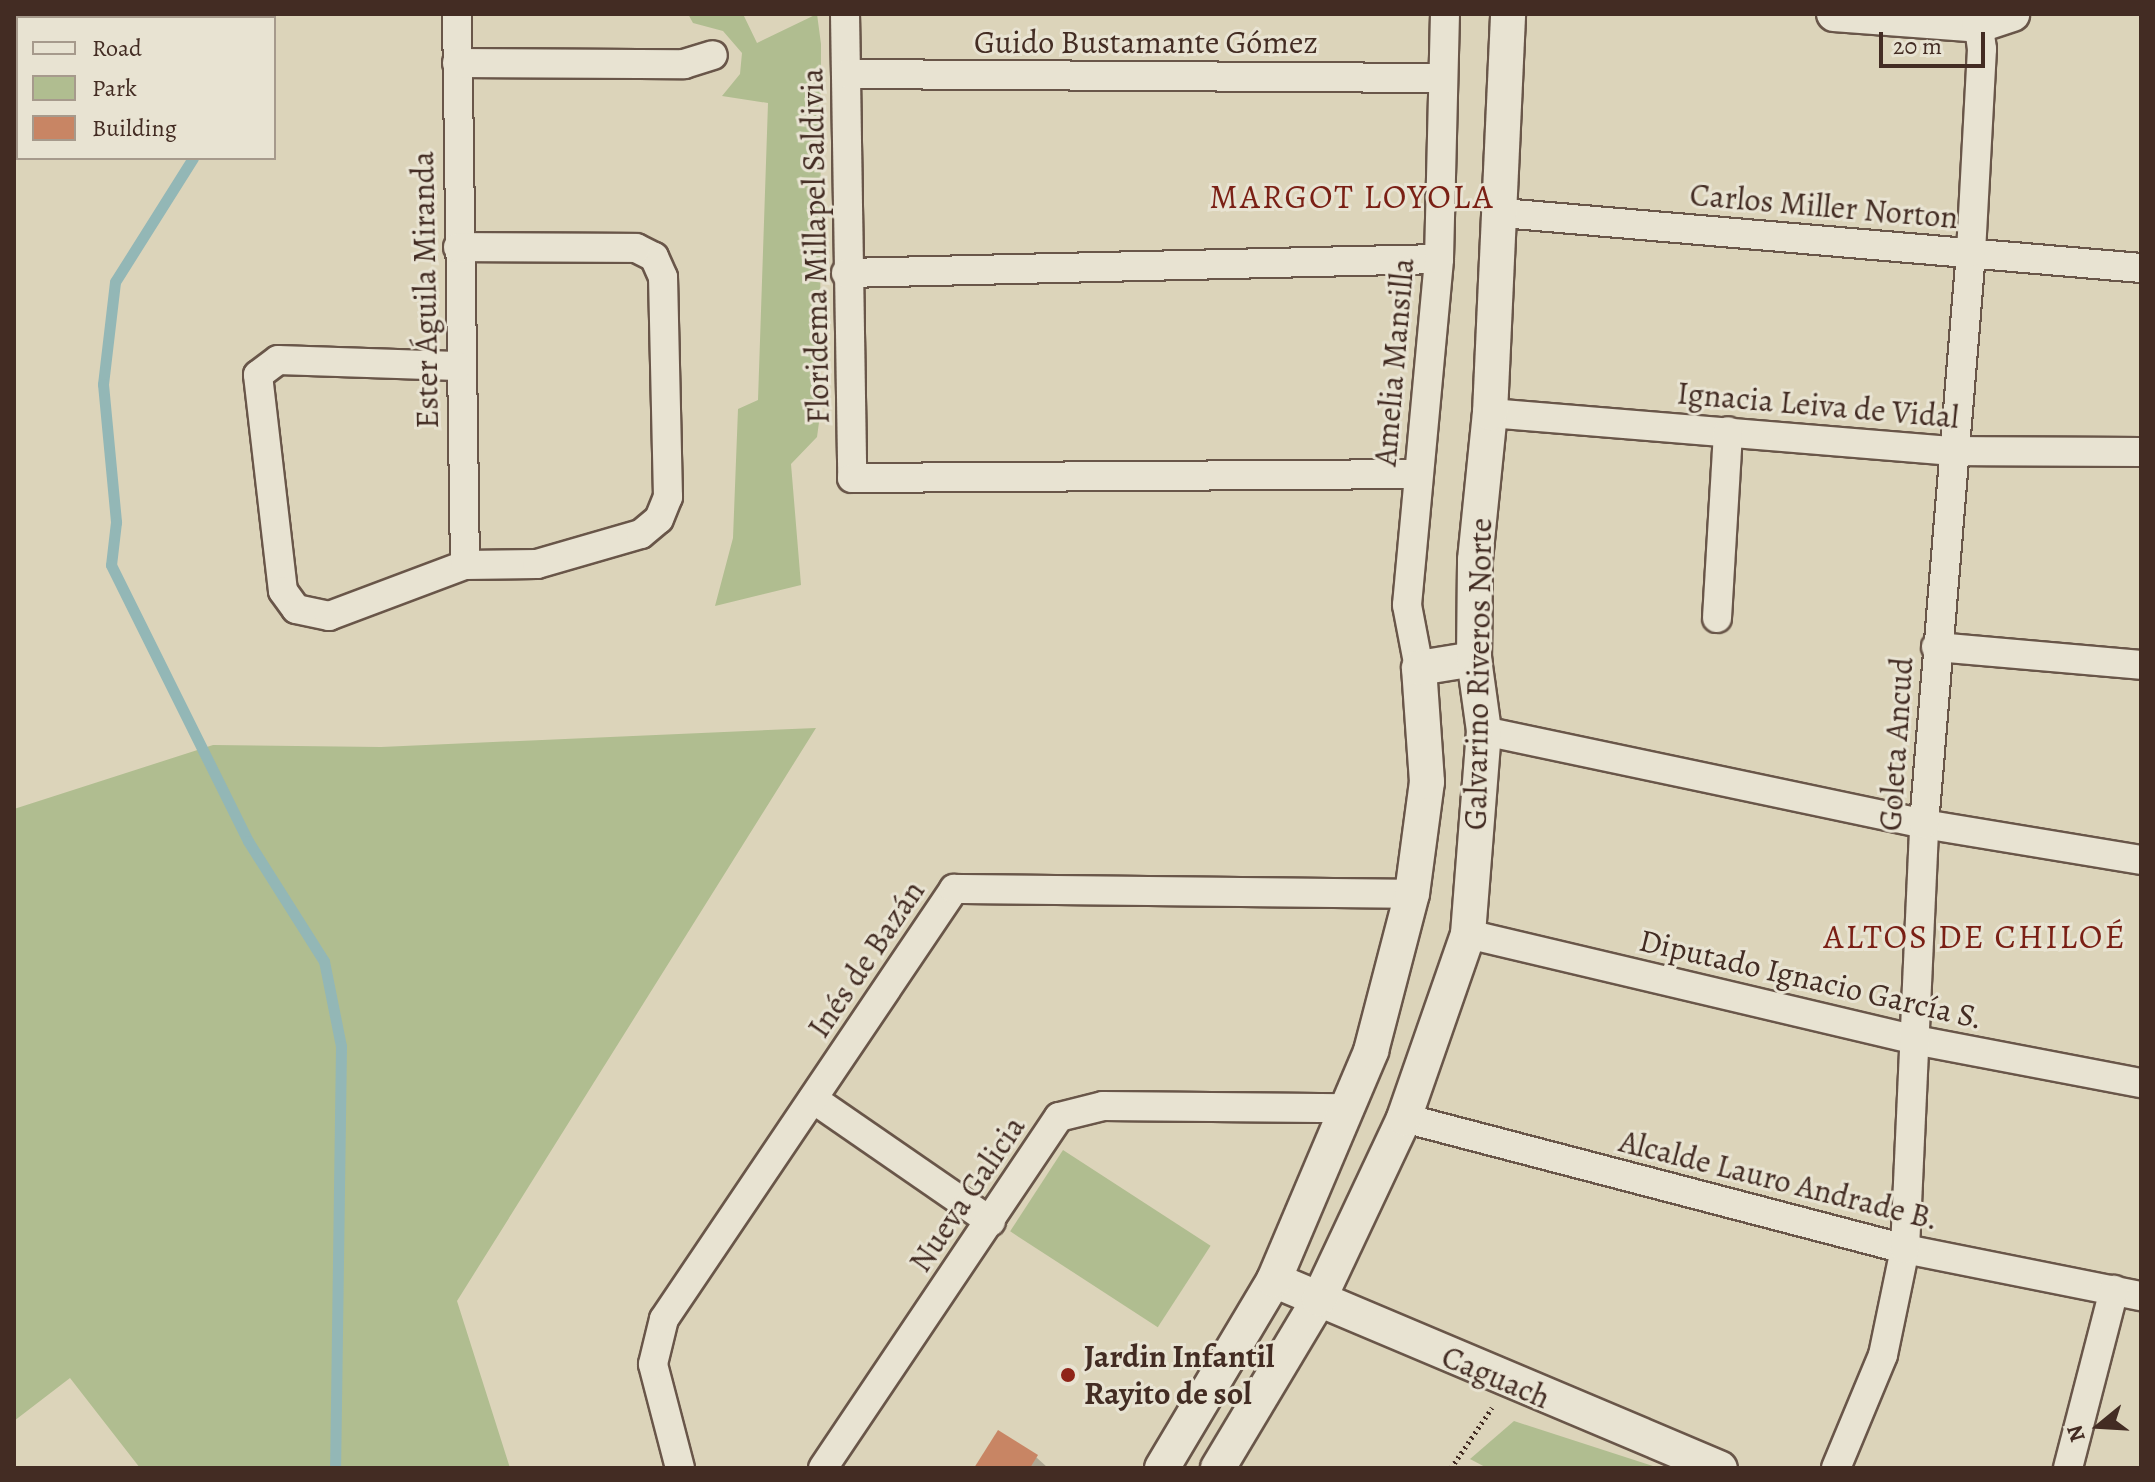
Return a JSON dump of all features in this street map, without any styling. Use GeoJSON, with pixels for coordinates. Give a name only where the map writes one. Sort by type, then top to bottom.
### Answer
{"type":"FeatureCollection","features":[{"type":"Feature","properties":{"kind":"street","name":"Ester Águila Miranda"},"geometry":{"type":"LineString","coordinates":[[457,14],[457,366],[465,565]]}},
{"type":"Feature","properties":{"kind":"street","name":"Floridema Millapel Saldivia"},"geometry":{"type":"LineString","coordinates":[[845,14],[848,74],[846,273],[852,478],[1418,474]]}},
{"type":"Feature","properties":{"kind":"street","name":"Amelia Mansilla"},"geometry":{"type":"LineString","coordinates":[[1419,668],[1407,605],[1439,259],[1445,14]]}},
{"type":"Feature","properties":{"kind":"street","name":"Galvarino Riveros Norte"},"geometry":{"type":"LineString","coordinates":[[1218,1468],[1319,1299],[1404,1118],[1468,934],[1484,731],[1474,659],[1502,213],[1508,14]]}},
{"type":"Feature","properties":{"kind":"street"},"geometry":{"type":"LineString","coordinates":[[1834,14],[1978,19],[2012,14]]}},
{"type":"Feature","properties":{"kind":"street","name":"Goleta Ancud"},"geometry":{"type":"LineString","coordinates":[[1836,1468],[1883,1355],[1905,1249],[1924,824],[1936,647],[1971,252],[1978,19]]}},
{"type":"Feature","properties":{"kind":"street"},"geometry":{"type":"LineString","coordinates":[[457,63],[684,64],[713,55]]}},
{"type":"Feature","properties":{"kind":"street","name":"Guido Bustamante Gómez"},"geometry":{"type":"LineString","coordinates":[[848,74],[1443,78]]}},
{"type":"Feature","properties":{"kind":"street","name":"Carlos Miller Norton"},"geometry":{"type":"LineString","coordinates":[[1502,213],[2141,268]]}},
{"type":"Feature","properties":{"kind":"street"},"geometry":{"type":"LineString","coordinates":[[457,366],[278,360],[258,375],[283,591],[296,609],[329,616],[465,565],[537,564],[641,534],[659,519],[668,497],[663,277],[654,257],[636,248],[458,247]]}},
{"type":"Feature","properties":{"kind":"street"},"geometry":{"type":"LineString","coordinates":[[846,273],[1439,259]]}},
{"type":"Feature","properties":{"kind":"street","name":"Ignacia Leiva de Vidal"},"geometry":{"type":"LineString","coordinates":[[1490,413],[1953,451],[2141,452]]}},
{"type":"Feature","properties":{"kind":"street"},"geometry":{"type":"LineString","coordinates":[[1717,618],[1728,431]]}},
{"type":"Feature","properties":{"kind":"street"},"geometry":{"type":"LineString","coordinates":[[1936,647],[2141,665]]}},
{"type":"Feature","properties":{"kind":"street"},"geometry":{"type":"LineString","coordinates":[[1162,1468],[1274,1280],[1371,1051],[1412,894],[1427,782],[1419,668],[1474,659]]}},
{"type":"Feature","properties":{"kind":"street"},"geometry":{"type":"LineString","coordinates":[[1484,731],[1924,824],[2141,860]]}},
{"type":"Feature","properties":{"kind":"street","name":"Inés de Bazán"},"geometry":{"type":"LineString","coordinates":[[680,1468],[653,1364],[664,1319],[954,889],[1412,894]]}},
{"type":"Feature","properties":{"kind":"street","name":"Diputado Ignacio García S."},"geometry":{"type":"LineString","coordinates":[[1468,934],[1915,1040],[2141,1083]]}},
{"type":"Feature","properties":{"kind":"street"},"geometry":{"type":"LineString","coordinates":[[813,1099],[991,1222]]}},
{"type":"Feature","properties":{"kind":"street","name":"Nueva Galicia"},"geometry":{"type":"LineString","coordinates":[[823,1468],[1059,1117],[1103,1106],[1347,1108]]}},
{"type":"Feature","properties":{"kind":"street","name":"Alcalde Lauro Andrade B."},"geometry":{"type":"LineString","coordinates":[[1404,1118],[1905,1249],[2127,1293]]}},
{"type":"Feature","properties":{"kind":"street","name":"Caguach"},"geometry":{"type":"LineString","coordinates":[[1274,1280],[1508,1384],[1720,1468]]}},
{"type":"Feature","properties":{"kind":"street"},"geometry":{"type":"LineString","coordinates":[[2068,1468],[2127,1293]]}},
{"type":"Feature","properties":{"kind":"path"},"geometry":{"type":"LineString","coordinates":[[1451,1468],[1508,1384]]}},
{"type":"Feature","properties":{"kind":"green space"},"geometry":{"type":"Polygon","coordinates":[[[688,14],[743,14],[757,43],[817,14],[821,44],[820,415],[817,437],[791,464],[801,585],[715,606],[733,538],[738,409],[758,400],[768,103],[722,96],[740,74],[742,53],[723,31],[693,23],[688,14]]]}},
{"type":"Feature","properties":{"kind":"green space"},"geometry":{"type":"Polygon","coordinates":[[[816,728],[457,1301],[510,1468],[140,1468],[70,1378],[14,1421],[14,809],[213,745],[381,747],[816,728]]]}},
{"type":"Feature","properties":{"kind":"green space"},"geometry":{"type":"Polygon","coordinates":[[[1063,1150],[1211,1246],[1158,1327],[1010,1231],[1063,1150]]]}},
{"type":"Feature","properties":{"kind":"green space"},"geometry":{"type":"Polygon","coordinates":[[[1514,1421],[1659,1468],[1487,1468],[1470,1459],[1514,1421]]]}},
{"type":"Feature","properties":{"kind":"building"},"geometry":{"type":"Polygon","coordinates":[[[998,1430],[1038,1455],[1030,1468],[974,1468],[998,1430]]]}},
{"type":"Feature","properties":{"kind":"waterway"},"geometry":{"type":"LineString","coordinates":[[192,160],[115,282],[103,384],[116,522],[111,565],[248,841],[324,961],[341,1046],[335,1468]]}},
{"type":"Feature","properties":{"kind":"place","name":"Jardin Infantil Rayito de sol"},"geometry":{"type":"Point","coordinates":[1068,1375]}},
{"type":"Feature","properties":{"kind":"district","name":"MARGOT LOYOLA"},"geometry":{"type":"Point","coordinates":[1352,197]}},
{"type":"Feature","properties":{"kind":"district","name":"ALTOS DE CHILOÉ"},"geometry":{"type":"Point","coordinates":[1975,937]}}]}
